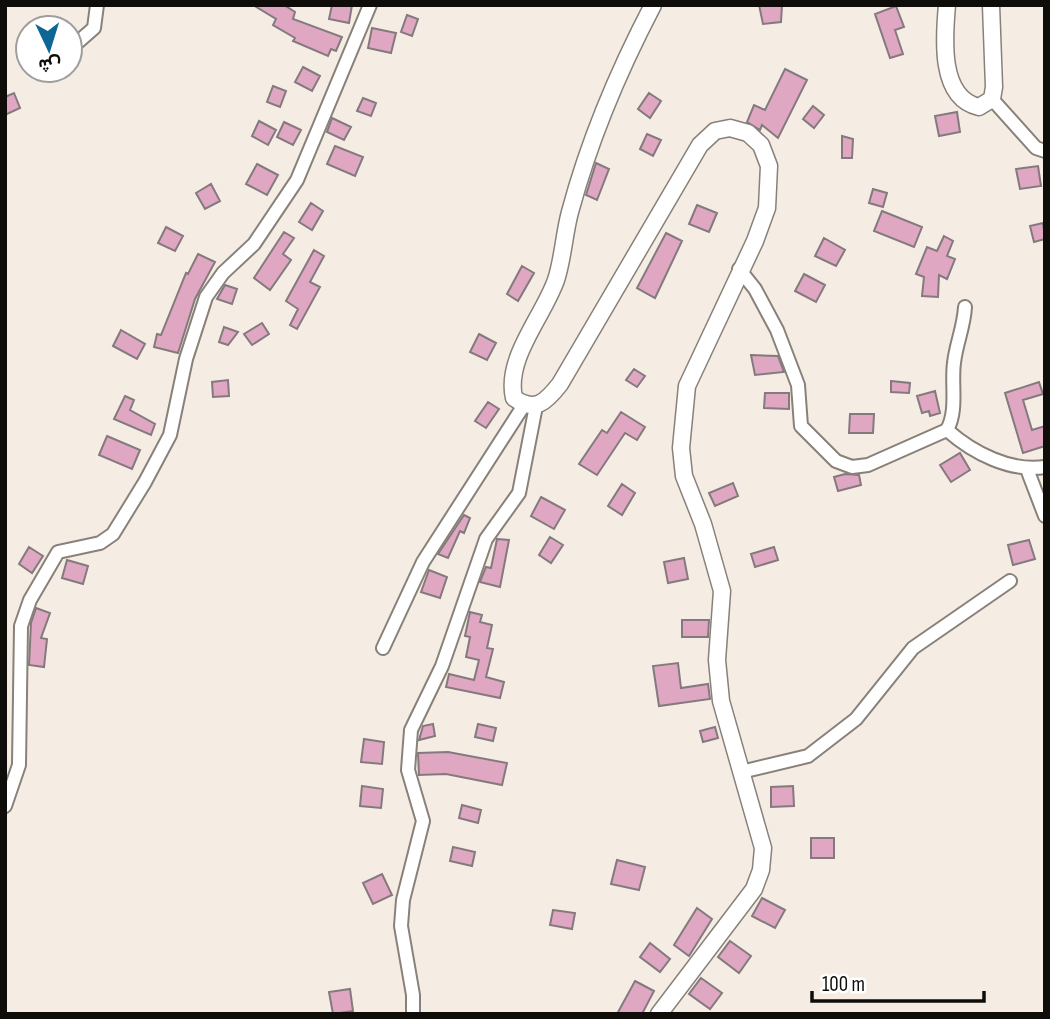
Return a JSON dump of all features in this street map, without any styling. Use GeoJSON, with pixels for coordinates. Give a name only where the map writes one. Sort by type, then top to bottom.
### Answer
{"type":"FeatureCollection","features":[{"type":"Feature","properties":{"kind":"street"},"geometry":{"type":"LineString","coordinates":[[84,37],[94,28],[97,5]]}},
{"type":"Feature","properties":{"kind":"street"},"geometry":{"type":"LineString","coordinates":[[5,806],[19,765],[21,626],[24,612],[58,552],[100,543],[113,534],[145,482],[170,435],[186,359],[206,297],[214,283],[254,244],[297,180],[370,5]]}},
{"type":"Feature","properties":{"kind":"street"},"geometry":{"type":"LineString","coordinates":[[530,406],[514,398],[510,383],[521,353],[556,280],[583,168],[628,53],[653,5]]}},
{"type":"Feature","properties":{"kind":"street"},"geometry":{"type":"LineString","coordinates":[[947,5],[948,56],[953,90],[962,101],[979,107],[992,99]]}},
{"type":"Feature","properties":{"kind":"street"},"geometry":{"type":"LineString","coordinates":[[991,5],[992,99],[1036,148],[1045,151]]}},
{"type":"Feature","properties":{"kind":"street"},"geometry":{"type":"LineString","coordinates":[[383,648],[423,562],[530,406],[547,400],[560,384],[700,145],[715,131],[730,128],[748,133],[761,145],[769,166],[767,208],[755,241],[739,270],[687,386],[681,448],[684,476],[703,524],[722,591],[716,660],[728,733],[763,848],[761,870],[754,889],[733,919],[659,1014]]}},
{"type":"Feature","properties":{"kind":"street"},"geometry":{"type":"LineString","coordinates":[[739,270],[755,289],[777,330],[798,385],[801,426],[836,461],[852,467],[868,465],[947,430],[953,413],[954,361],[962,335],[965,307]]}},
{"type":"Feature","properties":{"kind":"street"},"geometry":{"type":"LineString","coordinates":[[413,1014],[413,995],[401,926],[403,900],[423,821],[408,770],[411,730],[442,666],[486,539],[519,494],[530,406]]}},
{"type":"Feature","properties":{"kind":"street"},"geometry":{"type":"LineString","coordinates":[[947,430],[980,453],[1027,469],[1045,467]]}},
{"type":"Feature","properties":{"kind":"street"},"geometry":{"type":"LineString","coordinates":[[1027,469],[1045,516]]}},
{"type":"Feature","properties":{"kind":"street"},"geometry":{"type":"LineString","coordinates":[[741,772],[808,756],[856,719],[913,648],[1010,582]]}},
{"type":"Feature","properties":{"kind":"building"},"geometry":{"type":"Polygon","coordinates":[[[253,5],[284,5],[295,12],[293,19],[342,37],[336,51],[331,49],[328,56],[293,41],[295,38],[273,25],[276,19],[253,5]]]}},
{"type":"Feature","properties":{"kind":"building"},"geometry":{"type":"Polygon","coordinates":[[[332,5],[352,5],[349,23],[329,19],[332,5]]]}},
{"type":"Feature","properties":{"kind":"building"},"geometry":{"type":"Polygon","coordinates":[[[759,5],[782,5],[781,22],[763,24],[759,5]]]}},
{"type":"Feature","properties":{"kind":"building"},"geometry":{"type":"Polygon","coordinates":[[[896,6],[904,27],[895,30],[903,54],[890,58],[875,14],[896,6]]]}},
{"type":"Feature","properties":{"kind":"building"},"geometry":{"type":"Polygon","coordinates":[[[407,15],[418,19],[412,36],[401,32],[407,15]]]}},
{"type":"Feature","properties":{"kind":"building"},"geometry":{"type":"Polygon","coordinates":[[[372,28],[396,33],[391,53],[368,48],[372,28]]]}},
{"type":"Feature","properties":{"kind":"building"},"geometry":{"type":"Polygon","coordinates":[[[303,67],[320,76],[312,91],[295,82],[303,67]]]}},
{"type":"Feature","properties":{"kind":"building"},"geometry":{"type":"Polygon","coordinates":[[[785,69],[807,80],[778,138],[762,125],[760,130],[747,122],[754,105],[765,110],[785,69]]]}},
{"type":"Feature","properties":{"kind":"building"},"geometry":{"type":"Polygon","coordinates":[[[273,86],[286,91],[280,107],[267,102],[273,86]]]}},
{"type":"Feature","properties":{"kind":"building"},"geometry":{"type":"Polygon","coordinates":[[[14,93],[20,108],[5,115],[5,97],[14,93]]]}},
{"type":"Feature","properties":{"kind":"building"},"geometry":{"type":"Polygon","coordinates":[[[649,93],[661,101],[650,118],[638,109],[649,93]]]}},
{"type":"Feature","properties":{"kind":"building"},"geometry":{"type":"Polygon","coordinates":[[[363,98],[376,103],[371,116],[357,111],[363,98]]]}},
{"type":"Feature","properties":{"kind":"building"},"geometry":{"type":"Polygon","coordinates":[[[813,106],[824,115],[814,128],[803,119],[813,106]]]}},
{"type":"Feature","properties":{"kind":"building"},"geometry":{"type":"Polygon","coordinates":[[[957,112],[960,132],[939,136],[935,116],[957,112]]]}},
{"type":"Feature","properties":{"kind":"building"},"geometry":{"type":"Polygon","coordinates":[[[332,118],[351,127],[344,140],[327,132],[332,118]]]}},
{"type":"Feature","properties":{"kind":"building"},"geometry":{"type":"Polygon","coordinates":[[[259,121],[276,130],[268,145],[252,136],[259,121]]]}},
{"type":"Feature","properties":{"kind":"building"},"geometry":{"type":"Polygon","coordinates":[[[284,122],[301,130],[293,145],[277,137],[284,122]]]}},
{"type":"Feature","properties":{"kind":"building"},"geometry":{"type":"Polygon","coordinates":[[[647,134],[661,140],[653,156],[640,149],[647,134]]]}},
{"type":"Feature","properties":{"kind":"building"},"geometry":{"type":"Polygon","coordinates":[[[842,136],[853,139],[852,158],[842,158],[842,136]]]}},
{"type":"Feature","properties":{"kind":"building"},"geometry":{"type":"Polygon","coordinates":[[[335,146],[363,157],[355,176],[327,164],[335,146]]]}},
{"type":"Feature","properties":{"kind":"building"},"geometry":{"type":"Polygon","coordinates":[[[596,163],[609,169],[597,200],[586,195],[596,163]]]}},
{"type":"Feature","properties":{"kind":"building"},"geometry":{"type":"Polygon","coordinates":[[[257,164],[278,175],[267,195],[246,184],[257,164]]]}},
{"type":"Feature","properties":{"kind":"building"},"geometry":{"type":"Polygon","coordinates":[[[1038,166],[1041,186],[1020,189],[1016,169],[1038,166]]]}},
{"type":"Feature","properties":{"kind":"building"},"geometry":{"type":"Polygon","coordinates":[[[211,184],[220,201],[205,209],[196,193],[211,184]]]}},
{"type":"Feature","properties":{"kind":"building"},"geometry":{"type":"Polygon","coordinates":[[[873,189],[887,193],[883,207],[869,203],[873,189]]]}},
{"type":"Feature","properties":{"kind":"building"},"geometry":{"type":"Polygon","coordinates":[[[311,203],[323,211],[312,230],[299,222],[311,203]]]}},
{"type":"Feature","properties":{"kind":"building"},"geometry":{"type":"Polygon","coordinates":[[[697,205],[717,213],[709,232],[689,224],[697,205]]]}},
{"type":"Feature","properties":{"kind":"building"},"geometry":{"type":"Polygon","coordinates":[[[882,211],[922,227],[914,247],[874,231],[882,211]]]}},
{"type":"Feature","properties":{"kind":"building"},"geometry":{"type":"Polygon","coordinates":[[[1043,223],[1045,239],[1034,242],[1030,226],[1043,223]]]}},
{"type":"Feature","properties":{"kind":"building"},"geometry":{"type":"Polygon","coordinates":[[[166,227],[183,236],[175,251],[158,243],[166,227]]]}},
{"type":"Feature","properties":{"kind":"building"},"geometry":{"type":"Polygon","coordinates":[[[284,232],[294,238],[283,254],[291,260],[270,290],[254,278],[284,232]]]}},
{"type":"Feature","properties":{"kind":"building"},"geometry":{"type":"Polygon","coordinates":[[[666,233],[682,241],[655,298],[637,288],[666,233]]]}},
{"type":"Feature","properties":{"kind":"building"},"geometry":{"type":"Polygon","coordinates":[[[944,236],[953,241],[947,256],[955,259],[947,279],[939,275],[938,297],[922,296],[924,277],[916,274],[927,247],[937,251],[944,236]]]}},
{"type":"Feature","properties":{"kind":"building"},"geometry":{"type":"Polygon","coordinates":[[[824,238],[845,250],[836,266],[815,256],[824,238]]]}},
{"type":"Feature","properties":{"kind":"building"},"geometry":{"type":"Polygon","coordinates":[[[314,250],[324,256],[310,282],[320,287],[297,329],[290,325],[298,309],[286,301],[314,250]]]}},
{"type":"Feature","properties":{"kind":"building"},"geometry":{"type":"Polygon","coordinates":[[[198,254],[215,262],[195,299],[178,353],[154,347],[157,334],[161,335],[186,273],[188,274],[198,254]]]}},
{"type":"Feature","properties":{"kind":"building"},"geometry":{"type":"Polygon","coordinates":[[[522,266],[534,273],[518,301],[507,294],[522,266]]]}},
{"type":"Feature","properties":{"kind":"building"},"geometry":{"type":"Polygon","coordinates":[[[804,274],[825,285],[816,302],[795,291],[804,274]]]}},
{"type":"Feature","properties":{"kind":"building"},"geometry":{"type":"Polygon","coordinates":[[[225,285],[237,289],[232,304],[217,299],[225,285]]]}},
{"type":"Feature","properties":{"kind":"building"},"geometry":{"type":"Polygon","coordinates":[[[262,323],[269,334],[252,345],[244,334],[262,323]]]}},
{"type":"Feature","properties":{"kind":"building"},"geometry":{"type":"Polygon","coordinates":[[[224,327],[238,332],[228,345],[219,342],[224,327]]]}},
{"type":"Feature","properties":{"kind":"building"},"geometry":{"type":"Polygon","coordinates":[[[121,330],[145,344],[137,359],[113,346],[121,330]]]}},
{"type":"Feature","properties":{"kind":"building"},"geometry":{"type":"Polygon","coordinates":[[[479,334],[496,343],[487,360],[470,352],[479,334]]]}},
{"type":"Feature","properties":{"kind":"building"},"geometry":{"type":"Polygon","coordinates":[[[751,355],[778,356],[784,372],[755,375],[751,355]]]}},
{"type":"Feature","properties":{"kind":"building"},"geometry":{"type":"Polygon","coordinates":[[[634,369],[645,376],[637,387],[626,380],[634,369]]]}},
{"type":"Feature","properties":{"kind":"building"},"geometry":{"type":"Polygon","coordinates":[[[228,380],[229,396],[213,397],[212,382],[228,380]]]}},
{"type":"Feature","properties":{"kind":"building"},"geometry":{"type":"Polygon","coordinates":[[[891,381],[910,383],[909,393],[891,392],[891,381]]]}},
{"type":"Feature","properties":{"kind":"building"},"geometry":{"type":"Polygon","coordinates":[[[1039,382],[1043,394],[1023,400],[1032,430],[1045,426],[1045,446],[1023,453],[1005,393],[1039,382]]]}},
{"type":"Feature","properties":{"kind":"building"},"geometry":{"type":"Polygon","coordinates":[[[935,391],[940,413],[930,416],[929,411],[922,413],[917,396],[935,391]]]}},
{"type":"Feature","properties":{"kind":"building"},"geometry":{"type":"Polygon","coordinates":[[[765,393],[789,393],[789,409],[764,408],[765,393]]]}},
{"type":"Feature","properties":{"kind":"building"},"geometry":{"type":"Polygon","coordinates":[[[125,396],[134,400],[130,410],[155,424],[151,435],[114,419],[125,396]]]}},
{"type":"Feature","properties":{"kind":"building"},"geometry":{"type":"Polygon","coordinates":[[[488,402],[499,409],[486,428],[475,421],[488,402]]]}},
{"type":"Feature","properties":{"kind":"building"},"geometry":{"type":"Polygon","coordinates":[[[621,412],[645,427],[637,440],[625,433],[597,475],[579,464],[602,430],[607,433],[621,412]]]}},
{"type":"Feature","properties":{"kind":"building"},"geometry":{"type":"Polygon","coordinates":[[[850,414],[874,414],[873,433],[849,433],[850,414]]]}},
{"type":"Feature","properties":{"kind":"building"},"geometry":{"type":"Polygon","coordinates":[[[107,436],[140,450],[132,469],[99,455],[107,436]]]}},
{"type":"Feature","properties":{"kind":"building"},"geometry":{"type":"Polygon","coordinates":[[[960,453],[970,470],[951,482],[940,465],[960,453]]]}},
{"type":"Feature","properties":{"kind":"building"},"geometry":{"type":"Polygon","coordinates":[[[845,474],[859,475],[861,485],[838,491],[834,477],[845,474]]]}},
{"type":"Feature","properties":{"kind":"building"},"geometry":{"type":"Polygon","coordinates":[[[733,483],[738,496],[715,506],[709,493],[733,483]]]}},
{"type":"Feature","properties":{"kind":"building"},"geometry":{"type":"Polygon","coordinates":[[[622,484],[635,493],[622,515],[608,506],[622,484]]]}},
{"type":"Feature","properties":{"kind":"building"},"geometry":{"type":"Polygon","coordinates":[[[541,497],[565,510],[554,529],[531,516],[541,497]]]}},
{"type":"Feature","properties":{"kind":"building"},"geometry":{"type":"Polygon","coordinates":[[[464,515],[470,518],[464,533],[460,531],[448,558],[438,554],[464,515]]]}},
{"type":"Feature","properties":{"kind":"building"},"geometry":{"type":"Polygon","coordinates":[[[550,537],[563,545],[551,563],[539,555],[550,537]]]}},
{"type":"Feature","properties":{"kind":"building"},"geometry":{"type":"Polygon","coordinates":[[[497,539],[509,540],[500,587],[480,582],[486,567],[491,568],[497,539]]]}},
{"type":"Feature","properties":{"kind":"building"},"geometry":{"type":"Polygon","coordinates":[[[1029,540],[1035,559],[1013,565],[1008,545],[1029,540]]]}},
{"type":"Feature","properties":{"kind":"building"},"geometry":{"type":"Polygon","coordinates":[[[29,547],[43,556],[32,573],[19,564],[29,547]]]}},
{"type":"Feature","properties":{"kind":"building"},"geometry":{"type":"Polygon","coordinates":[[[774,547],[778,560],[755,567],[751,554],[774,547]]]}},
{"type":"Feature","properties":{"kind":"building"},"geometry":{"type":"Polygon","coordinates":[[[684,558],[688,579],[668,583],[664,562],[684,558]]]}},
{"type":"Feature","properties":{"kind":"building"},"geometry":{"type":"Polygon","coordinates":[[[67,560],[88,566],[83,584],[62,578],[67,560]]]}},
{"type":"Feature","properties":{"kind":"building"},"geometry":{"type":"Polygon","coordinates":[[[429,570],[447,577],[440,598],[421,592],[429,570]]]}},
{"type":"Feature","properties":{"kind":"building"},"geometry":{"type":"Polygon","coordinates":[[[36,608],[50,613],[41,638],[47,639],[44,667],[29,665],[31,623],[36,608]]]}},
{"type":"Feature","properties":{"kind":"building"},"geometry":{"type":"Polygon","coordinates":[[[470,612],[482,615],[480,622],[492,625],[487,648],[493,649],[486,677],[504,682],[500,698],[446,687],[449,674],[474,680],[479,660],[466,657],[470,637],[465,636],[470,612]]]}},
{"type":"Feature","properties":{"kind":"building"},"geometry":{"type":"Polygon","coordinates":[[[682,620],[709,620],[708,637],[682,637],[682,620]]]}},
{"type":"Feature","properties":{"kind":"building"},"geometry":{"type":"Polygon","coordinates":[[[678,663],[681,688],[708,684],[710,699],[659,706],[653,666],[678,663]]]}},
{"type":"Feature","properties":{"kind":"building"},"geometry":{"type":"Polygon","coordinates":[[[433,724],[435,736],[419,740],[423,726],[433,724]]]}},
{"type":"Feature","properties":{"kind":"building"},"geometry":{"type":"Polygon","coordinates":[[[478,724],[496,728],[493,741],[475,737],[478,724]]]}},
{"type":"Feature","properties":{"kind":"building"},"geometry":{"type":"Polygon","coordinates":[[[715,727],[718,738],[703,742],[700,731],[715,727]]]}},
{"type":"Feature","properties":{"kind":"building"},"geometry":{"type":"Polygon","coordinates":[[[364,739],[384,742],[382,764],[361,762],[364,739]]]}},
{"type":"Feature","properties":{"kind":"building"},"geometry":{"type":"Polygon","coordinates":[[[448,752],[507,763],[502,785],[446,774],[419,775],[418,753],[448,752]]]}},
{"type":"Feature","properties":{"kind":"building"},"geometry":{"type":"Polygon","coordinates":[[[362,786],[383,789],[381,808],[360,806],[362,786]]]}},
{"type":"Feature","properties":{"kind":"building"},"geometry":{"type":"Polygon","coordinates":[[[793,786],[794,806],[771,807],[771,787],[793,786]]]}},
{"type":"Feature","properties":{"kind":"building"},"geometry":{"type":"Polygon","coordinates":[[[462,805],[481,810],[478,823],[459,818],[462,805]]]}},
{"type":"Feature","properties":{"kind":"building"},"geometry":{"type":"Polygon","coordinates":[[[811,838],[834,838],[834,858],[811,858],[811,838]]]}},
{"type":"Feature","properties":{"kind":"building"},"geometry":{"type":"Polygon","coordinates":[[[453,847],[475,852],[472,866],[450,861],[453,847]]]}},
{"type":"Feature","properties":{"kind":"building"},"geometry":{"type":"Polygon","coordinates":[[[617,860],[645,867],[639,890],[611,884],[617,860]]]}},
{"type":"Feature","properties":{"kind":"building"},"geometry":{"type":"Polygon","coordinates":[[[382,874],[392,895],[373,904],[363,883],[382,874]]]}},
{"type":"Feature","properties":{"kind":"building"},"geometry":{"type":"Polygon","coordinates":[[[762,898],[785,910],[775,928],[752,916],[762,898]]]}},
{"type":"Feature","properties":{"kind":"building"},"geometry":{"type":"Polygon","coordinates":[[[697,908],[712,919],[689,956],[674,945],[697,908]]]}},
{"type":"Feature","properties":{"kind":"building"},"geometry":{"type":"Polygon","coordinates":[[[553,910],[575,913],[572,929],[550,925],[553,910]]]}},
{"type":"Feature","properties":{"kind":"building"},"geometry":{"type":"Polygon","coordinates":[[[730,941],[751,956],[739,973],[718,957],[730,941]]]}},
{"type":"Feature","properties":{"kind":"building"},"geometry":{"type":"Polygon","coordinates":[[[650,943],[670,959],[660,972],[640,957],[650,943]]]}},
{"type":"Feature","properties":{"kind":"building"},"geometry":{"type":"Polygon","coordinates":[[[701,978],[722,993],[710,1009],[689,994],[701,978]]]}},
{"type":"Feature","properties":{"kind":"building"},"geometry":{"type":"Polygon","coordinates":[[[635,981],[654,991],[642,1014],[617,1014],[635,981]]]}},
{"type":"Feature","properties":{"kind":"building"},"geometry":{"type":"Polygon","coordinates":[[[350,989],[353,1011],[333,1014],[329,992],[350,989]]]}}]}
